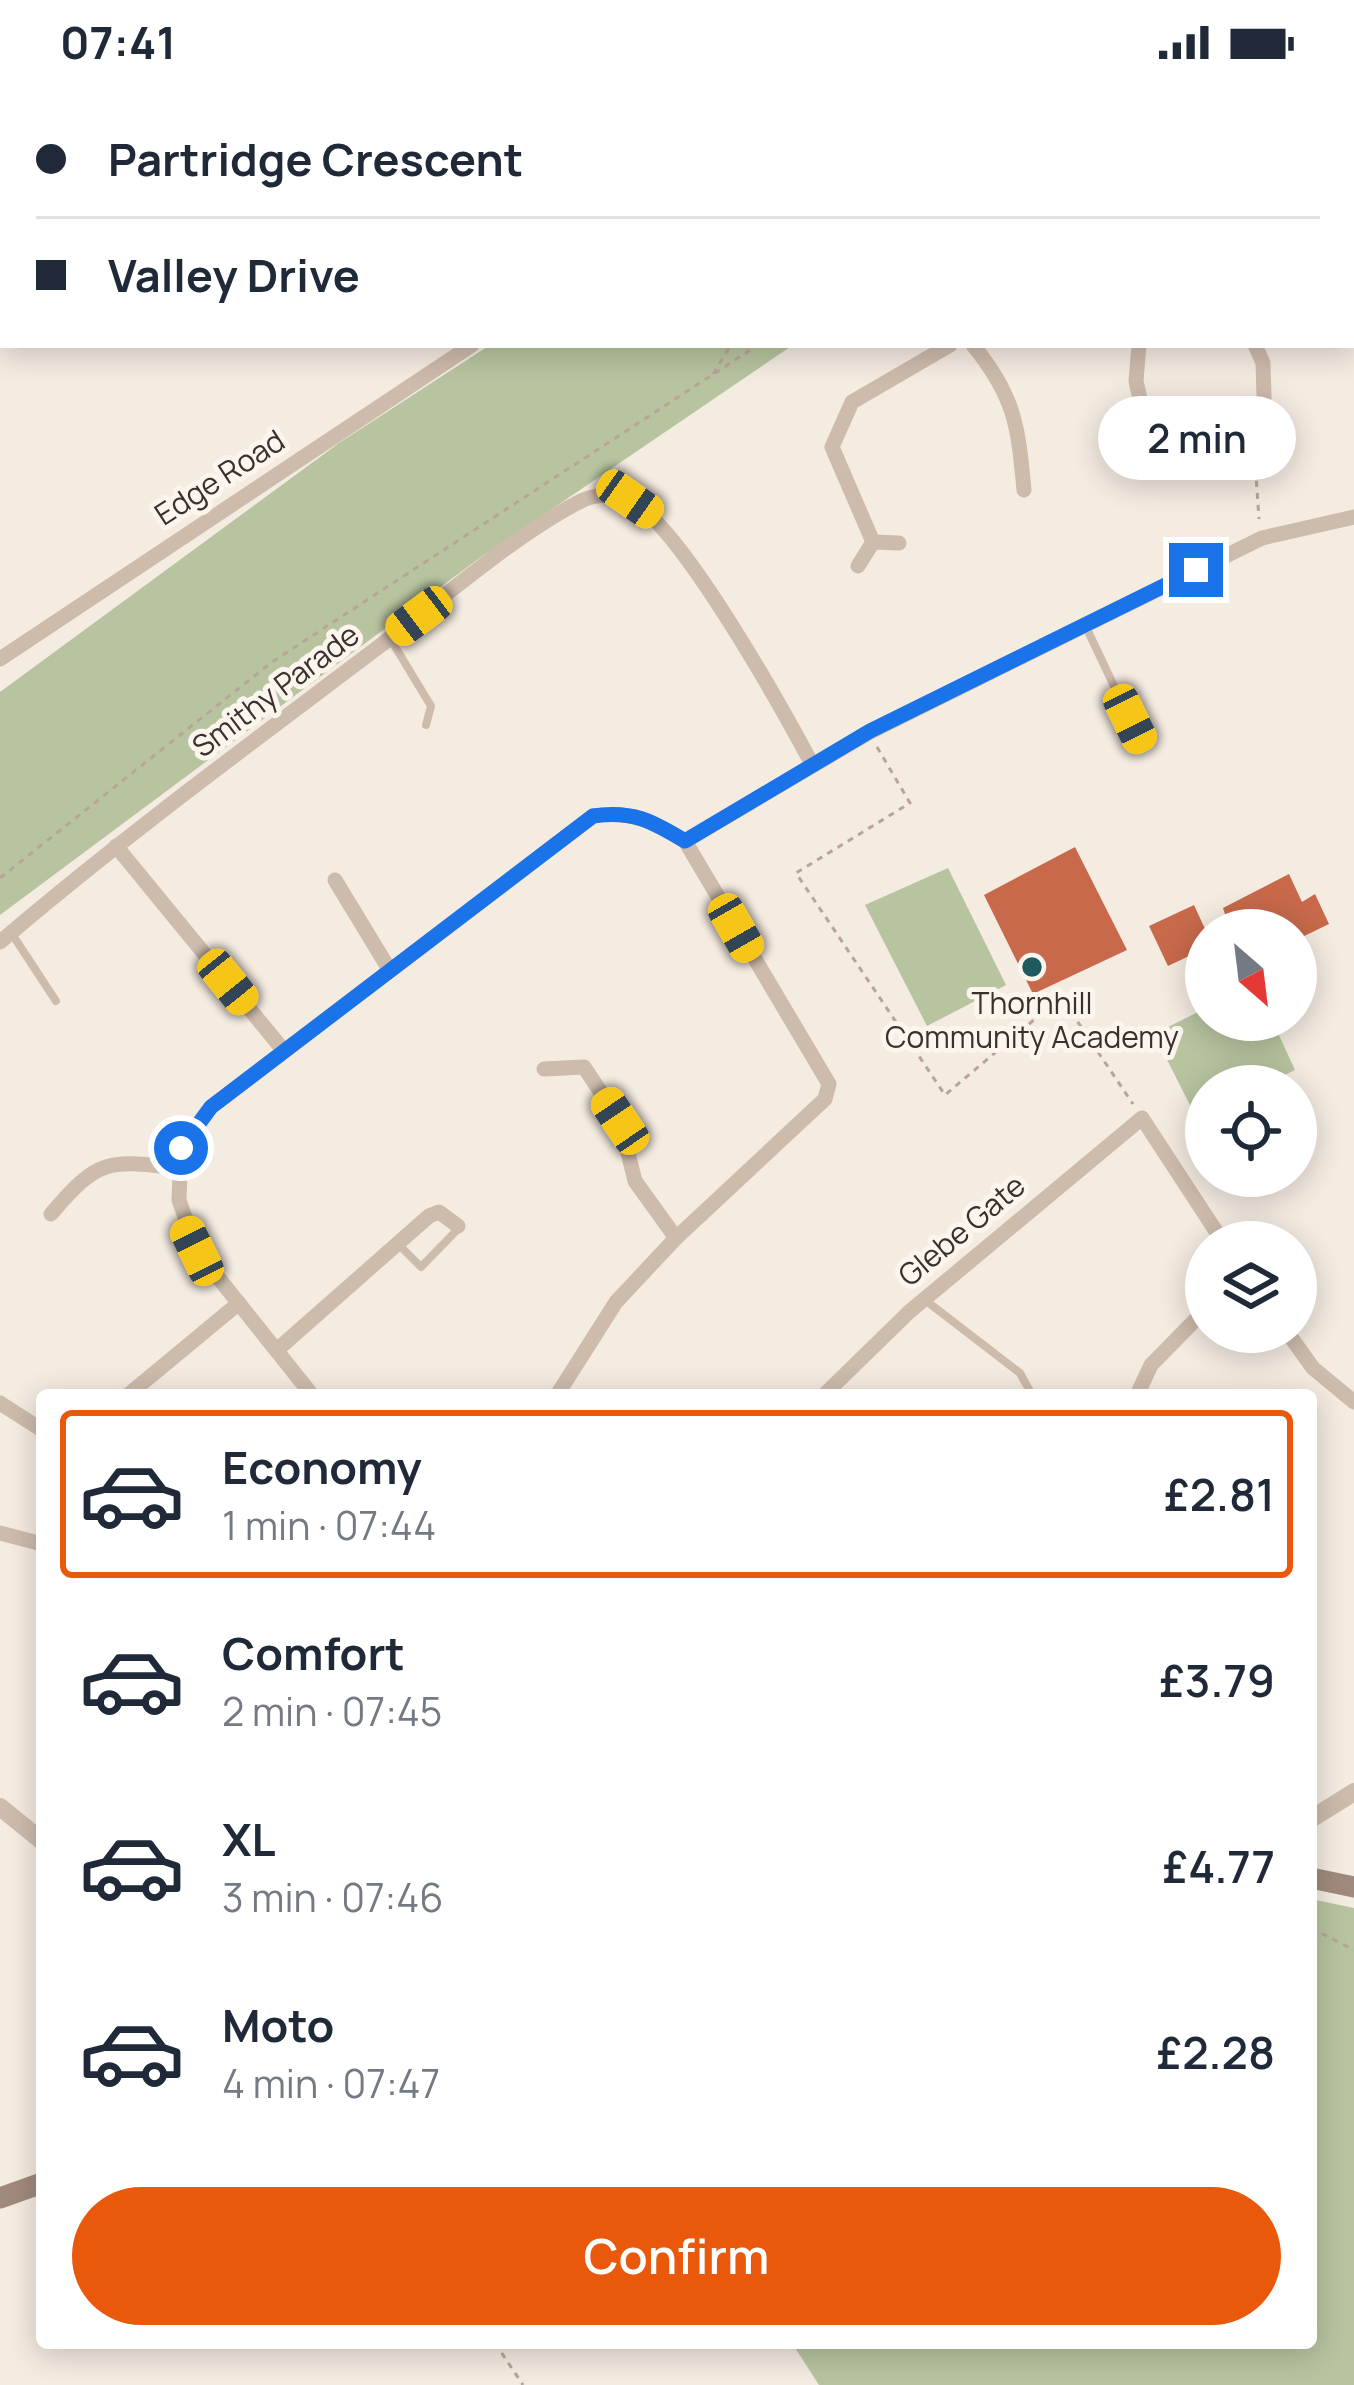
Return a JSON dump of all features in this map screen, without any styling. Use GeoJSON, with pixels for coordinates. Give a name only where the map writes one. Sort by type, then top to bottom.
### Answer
{"type":"FeatureCollection","features":[{"type":"Feature","properties":{"kind":"main road"},"geometry":{"type":"LineString","coordinates":[[1317,1879],[1354,1887]]}},
{"type":"Feature","properties":{"kind":"main road"},"geometry":{"type":"LineString","coordinates":[[0,2198],[36,2185]]}},
{"type":"Feature","properties":{"kind":"street","name":"Edge Road"},"geometry":{"type":"LineString","coordinates":[[0,659],[467,348]]}},
{"type":"Feature","properties":{"kind":"street"},"geometry":{"type":"LineString","coordinates":[[873,542],[832,447],[851,402],[945,348]]}},
{"type":"Feature","properties":{"kind":"street"},"geometry":{"type":"LineString","coordinates":[[975,348],[1001,380],[1018,418],[1024,490]]}},
{"type":"Feature","properties":{"kind":"street"},"geometry":{"type":"LineString","coordinates":[[1139,348],[1136,381],[1146,426]]}},
{"type":"Feature","properties":{"kind":"street"},"geometry":{"type":"LineString","coordinates":[[1257,348],[1263,363],[1265,431]]}},
{"type":"Feature","properties":{"kind":"street","name":"Smithy Parade"},"geometry":{"type":"LineString","coordinates":[[5,938],[116,846],[583,499],[607,494],[630,499],[656,517],[723,615],[812,764]]}},
{"type":"Feature","properties":{"kind":"street"},"geometry":{"type":"LineString","coordinates":[[685,841],[812,764],[1262,538],[1354,517]]}},
{"type":"Feature","properties":{"kind":"street"},"geometry":{"type":"LineString","coordinates":[[873,542],[899,543]]}},
{"type":"Feature","properties":{"kind":"street"},"geometry":{"type":"LineString","coordinates":[[858,566],[873,542]]}},
{"type":"Feature","properties":{"kind":"street"},"geometry":{"type":"LineString","coordinates":[[309,1389],[192,1240],[178,1200],[176,1168],[191,1129],[211,1107],[388,968],[593,816],[620,812],[646,817],[685,841],[829,1084],[825,1099],[676,1238],[616,1302],[561,1389]]}},
{"type":"Feature","properties":{"kind":"street"},"geometry":{"type":"LineString","coordinates":[[116,846],[284,1051]]}},
{"type":"Feature","properties":{"kind":"street"},"geometry":{"type":"LineString","coordinates":[[335,880],[388,968]]}},
{"type":"Feature","properties":{"kind":"street"},"geometry":{"type":"LineString","coordinates":[[544,1069],[584,1067],[620,1121],[635,1180],[676,1238]]}},
{"type":"Feature","properties":{"kind":"street"},"geometry":{"type":"LineString","coordinates":[[1142,1118],[1209,1221]]}},
{"type":"Feature","properties":{"kind":"street","name":"Glebe Gate"},"geometry":{"type":"LineString","coordinates":[[830,1389],[924,1299],[1142,1118]]}},
{"type":"Feature","properties":{"kind":"street"},"geometry":{"type":"LineString","coordinates":[[52,1214],[80,1180],[107,1163],[176,1168]]}},
{"type":"Feature","properties":{"kind":"street"},"geometry":{"type":"LineString","coordinates":[[278,1348],[422,1221],[440,1212],[458,1226]]}},
{"type":"Feature","properties":{"kind":"street"},"geometry":{"type":"LineString","coordinates":[[135,1389],[238,1304]]}},
{"type":"Feature","properties":{"kind":"street"},"geometry":{"type":"LineString","coordinates":[[1140,1389],[1150,1365],[1185,1330]]}},
{"type":"Feature","properties":{"kind":"street"},"geometry":{"type":"LineString","coordinates":[[1302,1353],[1354,1402]]}},
{"type":"Feature","properties":{"kind":"street"},"geometry":{"type":"LineString","coordinates":[[0,1403],[36,1426]]}},
{"type":"Feature","properties":{"kind":"street"},"geometry":{"type":"LineString","coordinates":[[0,1533],[36,1542]]}},
{"type":"Feature","properties":{"kind":"street"},"geometry":{"type":"LineString","coordinates":[[1317,1815],[1354,1792]]}},
{"type":"Feature","properties":{"kind":"street"},"geometry":{"type":"LineString","coordinates":[[0,1808],[36,1836]]}},
{"type":"Feature","properties":{"kind":"lane"},"geometry":{"type":"LineString","coordinates":[[1085,625],[1142,745]]}},
{"type":"Feature","properties":{"kind":"lane"},"geometry":{"type":"LineString","coordinates":[[390,639],[431,706],[427,725]]}},
{"type":"Feature","properties":{"kind":"lane"},"geometry":{"type":"LineString","coordinates":[[5,938],[56,1001]]}},
{"type":"Feature","properties":{"kind":"lane"},"geometry":{"type":"LineString","coordinates":[[397,1244],[421,1268],[461,1231],[458,1226]]}},
{"type":"Feature","properties":{"kind":"lane"},"geometry":{"type":"LineString","coordinates":[[924,1299],[1020,1373],[1029,1389]]}},
{"type":"Feature","properties":{"kind":"path"},"geometry":{"type":"LineString","coordinates":[[711,376],[729,348]]}},
{"type":"Feature","properties":{"kind":"path"},"geometry":{"type":"LineString","coordinates":[[0,878],[272,662],[753,348]]}},
{"type":"Feature","properties":{"kind":"path"},"geometry":{"type":"LineString","coordinates":[[1262,538],[1252,447],[1265,431]]}},
{"type":"Feature","properties":{"kind":"path"},"geometry":{"type":"LineString","coordinates":[[873,740],[910,803],[796,874],[945,1095],[1061,997],[1142,1118]]}},
{"type":"Feature","properties":{"kind":"path"},"geometry":{"type":"LineString","coordinates":[[1317,1931],[1354,1950]]}},
{"type":"Feature","properties":{"kind":"path"},"geometry":{"type":"LineString","coordinates":[[499,2349],[523,2385]]}},
{"type":"Feature","properties":{"kind":"green space"},"geometry":{"type":"Polygon","coordinates":[[[485,348],[789,348],[477,560],[0,915],[0,692],[339,443],[485,348]]]}},
{"type":"Feature","properties":{"kind":"green space"},"geometry":{"type":"Polygon","coordinates":[[[948,868],[1006,985],[927,1026],[865,905],[948,868]]]}},
{"type":"Feature","properties":{"kind":"green space"},"geometry":{"type":"Polygon","coordinates":[[[1185,1018],[1185,1041],[1282,1041],[1293,1065],[1185,1065],[1185,1095],[1154,1034],[1185,1018]]]}},
{"type":"Feature","properties":{"kind":"green space"},"geometry":{"type":"Polygon","coordinates":[[[1317,1900],[1354,1908],[1354,2385],[819,2385],[796,2349],[1317,2349],[1317,1900]]]}},
{"type":"Feature","properties":{"kind":"building"},"geometry":{"type":"Polygon","coordinates":[[[1075,847],[1127,950],[1033,994],[984,895],[1075,847]]]}},
{"type":"Feature","properties":{"kind":"building"},"geometry":{"type":"Polygon","coordinates":[[[1289,874],[1302,902],[1315,894],[1329,924],[1317,930],[1317,909],[1223,908],[1289,874]]]}},
{"type":"Feature","properties":{"kind":"building"},"geometry":{"type":"Polygon","coordinates":[[[1185,909],[1185,958],[1168,966],[1149,926],[1185,909]]]}},
{"type":"Feature","properties":{"kind":"place","name":"Thornhill Community Academy"},"geometry":{"type":"Point","coordinates":[1032,967]}},
{"type":"Feature","properties":{"kind":"route"},"geometry":{"type":"LineString","coordinates":[[181,1148],[211,1107],[593,816],[620,812],[646,817],[685,841],[870,731],[1196,570]]}}]}
